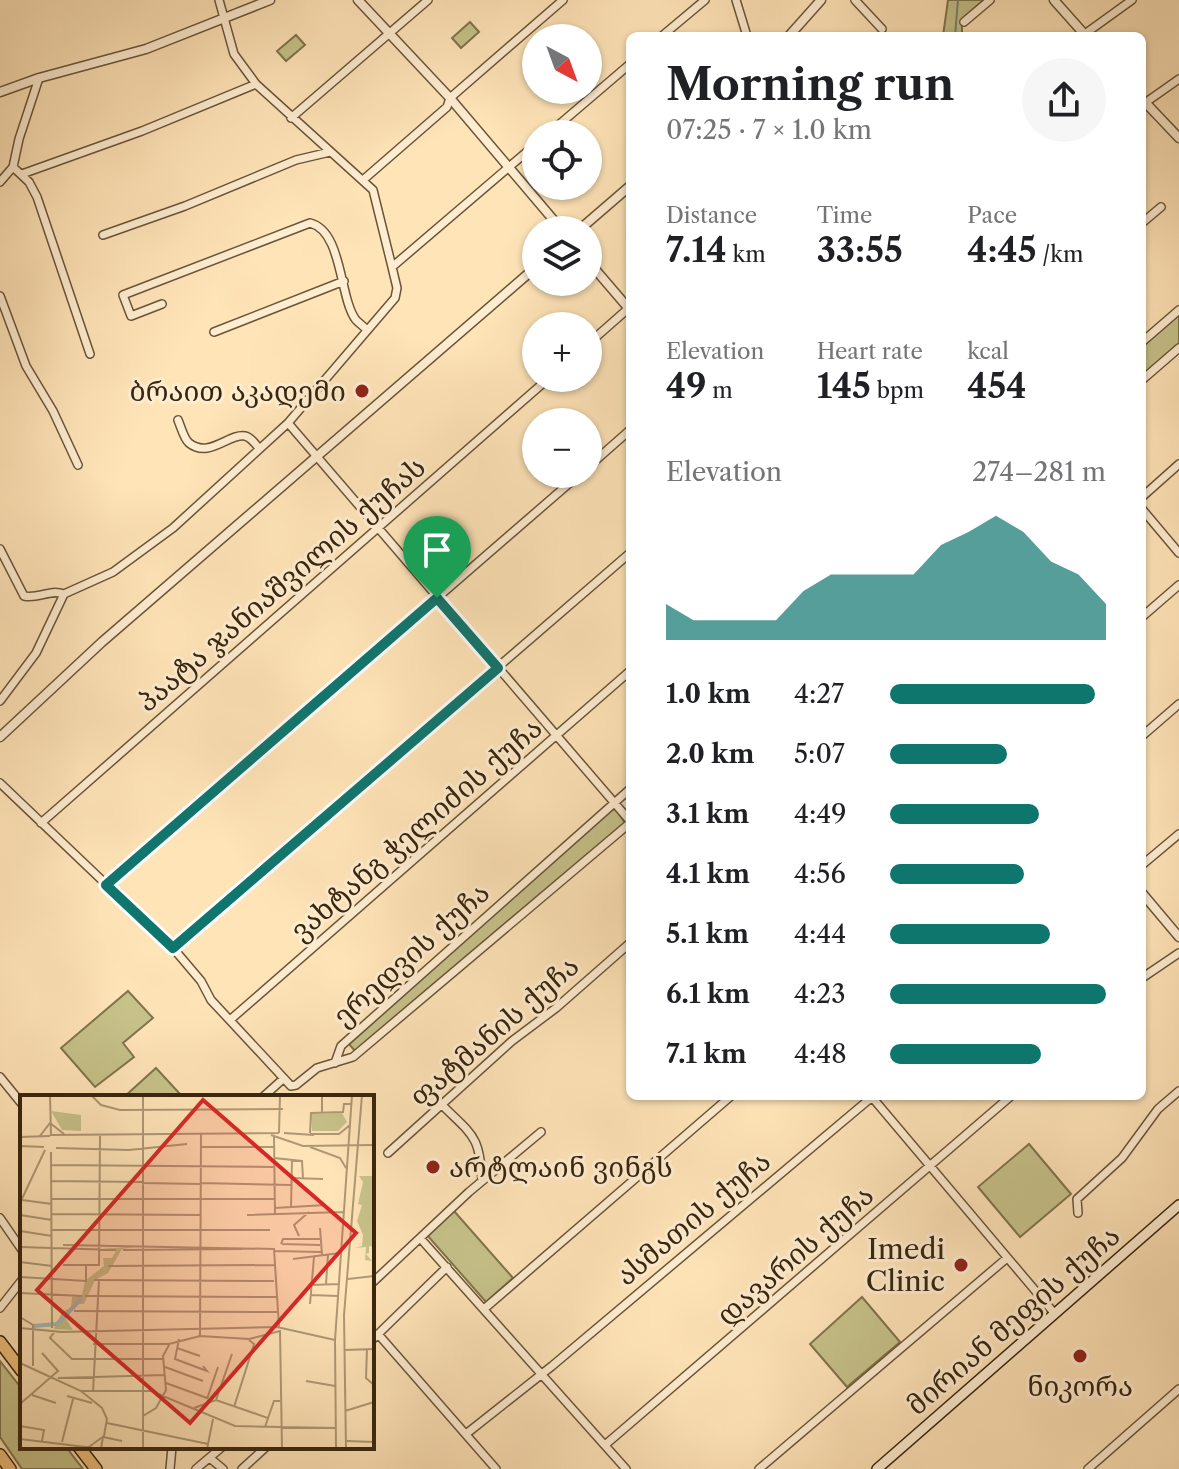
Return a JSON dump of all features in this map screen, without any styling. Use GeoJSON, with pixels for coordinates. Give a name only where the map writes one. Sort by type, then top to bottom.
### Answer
{"type":"FeatureCollection","features":[{"type":"Feature","properties":{"kind":"highway"},"geometry":{"type":"LineString","coordinates":[[0,1342],[20,1368]]}},
{"type":"Feature","properties":{"kind":"highway"},"geometry":{"type":"LineString","coordinates":[[81,1449],[96,1469]]}},
{"type":"Feature","properties":{"kind":"highway"},"geometry":{"type":"LineString","coordinates":[[0,1455],[10,1469]]}},
{"type":"Feature","properties":{"kind":"main road","name":"მირიან მეფის ქუჩა"},"geometry":{"type":"LineString","coordinates":[[877,1469],[1179,1205]]}},
{"type":"Feature","properties":{"kind":"street"},"geometry":{"type":"LineString","coordinates":[[0,549],[24,596],[49,592],[64,594],[113,572],[162,537],[288,423],[395,298],[397,288],[373,190],[256,84],[234,54],[219,0]]}},
{"type":"Feature","properties":{"kind":"street"},"geometry":{"type":"LineString","coordinates":[[0,92],[39,78],[146,49],[226,20],[270,0]]}},
{"type":"Feature","properties":{"kind":"street"},"geometry":{"type":"LineString","coordinates":[[358,0],[450,98],[550,216]]}},
{"type":"Feature","properties":{"kind":"street"},"geometry":{"type":"LineString","coordinates":[[291,118],[428,0]]}},
{"type":"Feature","properties":{"kind":"street"},"geometry":{"type":"LineString","coordinates":[[363,180],[447,107],[450,98],[563,0]]}},
{"type":"Feature","properties":{"kind":"street"},"geometry":{"type":"LineString","coordinates":[[667,32],[705,0]]}},
{"type":"Feature","properties":{"kind":"street"},"geometry":{"type":"LineString","coordinates":[[736,0],[746,32]]}},
{"type":"Feature","properties":{"kind":"street"},"geometry":{"type":"LineString","coordinates":[[793,32],[821,0]]}},
{"type":"Feature","properties":{"kind":"street"},"geometry":{"type":"LineString","coordinates":[[855,0],[882,29]]}},
{"type":"Feature","properties":{"kind":"street"},"geometry":{"type":"LineString","coordinates":[[964,22],[990,0]]}},
{"type":"Feature","properties":{"kind":"street"},"geometry":{"type":"LineString","coordinates":[[1054,0],[1081,32]]}},
{"type":"Feature","properties":{"kind":"street"},"geometry":{"type":"LineString","coordinates":[[1088,32],[1132,0]]}},
{"type":"Feature","properties":{"kind":"street"},"geometry":{"type":"LineString","coordinates":[[564,120],[626,67]]}},
{"type":"Feature","properties":{"kind":"street"},"geometry":{"type":"LineString","coordinates":[[0,182],[13,167],[39,78]]}},
{"type":"Feature","properties":{"kind":"street"},"geometry":{"type":"LineString","coordinates":[[1146,100],[1179,79]]}},
{"type":"Feature","properties":{"kind":"street"},"geometry":{"type":"LineString","coordinates":[[22,174],[142,131],[256,84]]}},
{"type":"Feature","properties":{"kind":"street"},"geometry":{"type":"LineString","coordinates":[[1146,105],[1179,138]]}},
{"type":"Feature","properties":{"kind":"street"},"geometry":{"type":"LineString","coordinates":[[103,235],[185,206],[296,160],[330,152]]}},
{"type":"Feature","properties":{"kind":"street"},"geometry":{"type":"LineString","coordinates":[[392,267],[522,156]]}},
{"type":"Feature","properties":{"kind":"street"},"geometry":{"type":"LineString","coordinates":[[13,167],[22,174],[37,197],[90,354]]}},
{"type":"Feature","properties":{"kind":"street"},"geometry":{"type":"LineString","coordinates":[[595,216],[626,189]]}},
{"type":"Feature","properties":{"kind":"street"},"geometry":{"type":"LineString","coordinates":[[1146,220],[1161,207]]}},
{"type":"Feature","properties":{"kind":"street"},"geometry":{"type":"LineString","coordinates":[[162,304],[131,316],[123,295],[310,223],[317,225],[326,236],[355,318],[366,329]]}},
{"type":"Feature","properties":{"kind":"street"},"geometry":{"type":"LineString","coordinates":[[602,277],[626,304]]}},
{"type":"Feature","properties":{"kind":"street"},"geometry":{"type":"LineString","coordinates":[[0,737],[102,642],[522,279]]}},
{"type":"Feature","properties":{"kind":"street"},"geometry":{"type":"LineString","coordinates":[[214,332],[344,281]]}},
{"type":"Feature","properties":{"kind":"street"},"geometry":{"type":"LineString","coordinates":[[0,296],[26,366],[53,411],[78,465]]}},
{"type":"Feature","properties":{"kind":"street"},"geometry":{"type":"LineString","coordinates":[[1146,339],[1179,310]]}},
{"type":"Feature","properties":{"kind":"street"},"geometry":{"type":"LineString","coordinates":[[602,332],[626,311]]}},
{"type":"Feature","properties":{"kind":"street"},"geometry":{"type":"LineString","coordinates":[[1146,377],[1179,348]]}},
{"type":"Feature","properties":{"kind":"street","name":"პაატა ჯანიაშვილის ქუჩას"},"geometry":{"type":"LineString","coordinates":[[41,823],[533,392]]}},
{"type":"Feature","properties":{"kind":"street"},"geometry":{"type":"LineString","coordinates":[[178,420],[188,443],[192,445],[208,448],[241,435],[248,436],[259,448]]}},
{"type":"Feature","properties":{"kind":"street"},"geometry":{"type":"LineString","coordinates":[[288,423],[626,817]]}},
{"type":"Feature","properties":{"kind":"street"},"geometry":{"type":"LineString","coordinates":[[602,455],[626,434]]}},
{"type":"Feature","properties":{"kind":"street"},"geometry":{"type":"LineString","coordinates":[[1146,493],[1179,464]]}},
{"type":"Feature","properties":{"kind":"street"},"geometry":{"type":"LineString","coordinates":[[106,885],[564,488]]}},
{"type":"Feature","properties":{"kind":"street"},"geometry":{"type":"LineString","coordinates":[[1146,514],[1179,553]]}},
{"type":"Feature","properties":{"kind":"street"},"geometry":{"type":"LineString","coordinates":[[173,948],[626,556]]}},
{"type":"Feature","properties":{"kind":"street"},"geometry":{"type":"LineString","coordinates":[[1146,614],[1179,585]]}},
{"type":"Feature","properties":{"kind":"street"},"geometry":{"type":"LineString","coordinates":[[0,701],[36,653],[64,594]]}},
{"type":"Feature","properties":{"kind":"street","name":"ვახტანგ ჭელიძის ქუჩა"},"geometry":{"type":"LineString","coordinates":[[230,1020],[626,674]]}},
{"type":"Feature","properties":{"kind":"street"},"geometry":{"type":"LineString","coordinates":[[1146,733],[1179,704]]}},
{"type":"Feature","properties":{"kind":"street"},"geometry":{"type":"LineString","coordinates":[[0,783],[173,948],[201,981],[211,1000],[291,1086],[317,1068],[335,1063]]}},
{"type":"Feature","properties":{"kind":"street","name":"ერედვის ქუჩა"},"geometry":{"type":"LineString","coordinates":[[335,1063],[341,1046],[626,792]]}},
{"type":"Feature","properties":{"kind":"street","name":"ერედვის ქუჩა"},"geometry":{"type":"LineString","coordinates":[[335,1063],[353,1057],[626,825]]}},
{"type":"Feature","properties":{"kind":"street"},"geometry":{"type":"LineString","coordinates":[[1146,862],[1179,834]]}},
{"type":"Feature","properties":{"kind":"street"},"geometry":{"type":"LineString","coordinates":[[1146,898],[1179,937]]}},
{"type":"Feature","properties":{"kind":"street","name":"ფატმანის ქუჩა"},"geometry":{"type":"LineString","coordinates":[[388,1153],[512,1041],[556,1008],[626,947]]}},
{"type":"Feature","properties":{"kind":"street"},"geometry":{"type":"LineString","coordinates":[[1146,975],[1179,953]]}},
{"type":"Feature","properties":{"kind":"street"},"geometry":{"type":"LineString","coordinates":[[0,1077],[20,1102]]}},
{"type":"Feature","properties":{"kind":"street"},"geometry":{"type":"LineString","coordinates":[[265,1095],[283,1079]]}},
{"type":"Feature","properties":{"kind":"street"},"geometry":{"type":"LineString","coordinates":[[1078,1213],[1077,1199],[1122,1158],[1158,1109],[1179,1091]]}},
{"type":"Feature","properties":{"kind":"street"},"geometry":{"type":"LineString","coordinates":[[484,1309],[726,1100]]}},
{"type":"Feature","properties":{"kind":"street","name":"ასმათის ქუჩა"},"geometry":{"type":"LineString","coordinates":[[466,1434],[543,1374],[866,1100]]}},
{"type":"Feature","properties":{"kind":"street"},"geometry":{"type":"LineString","coordinates":[[874,1100],[1055,1314]]}},
{"type":"Feature","properties":{"kind":"street","name":"დავარის ქუჩა"},"geometry":{"type":"LineString","coordinates":[[605,1445],[1006,1100]]}},
{"type":"Feature","properties":{"kind":"street"},"geometry":{"type":"LineString","coordinates":[[442,1105],[473,1136],[479,1147],[482,1181]]}},
{"type":"Feature","properties":{"kind":"street"},"geometry":{"type":"LineString","coordinates":[[374,1281],[482,1181],[541,1132]]}},
{"type":"Feature","properties":{"kind":"street"},"geometry":{"type":"LineString","coordinates":[[0,1218],[20,1247]]}},
{"type":"Feature","properties":{"kind":"street"},"geometry":{"type":"LineString","coordinates":[[420,1238],[626,1469]]}},
{"type":"Feature","properties":{"kind":"street"},"geometry":{"type":"LineString","coordinates":[[759,1469],[1007,1258]]}},
{"type":"Feature","properties":{"kind":"street"},"geometry":{"type":"LineString","coordinates":[[447,1267],[375,1337],[466,1434],[491,1467]]}},
{"type":"Feature","properties":{"kind":"street"},"geometry":{"type":"LineString","coordinates":[[0,1308],[20,1283]]}},
{"type":"Feature","properties":{"kind":"street"},"geometry":{"type":"LineString","coordinates":[[1088,1469],[1179,1389]]}},
{"type":"Feature","properties":{"kind":"street"},"geometry":{"type":"LineString","coordinates":[[170,1469],[172,1449]]}},
{"type":"Feature","properties":{"kind":"street"},"geometry":{"type":"LineString","coordinates":[[196,1469],[220,1449]]}},
{"type":"Feature","properties":{"kind":"street"},"geometry":{"type":"LineString","coordinates":[[242,1469],[264,1449]]}},
{"type":"Feature","properties":{"kind":"street"},"geometry":{"type":"LineString","coordinates":[[211,1459],[223,1469]]}},
{"type":"Feature","properties":{"kind":"shaded area"},"geometry":{"type":"Polygon","coordinates":[[[948,0],[984,0],[962,19],[962,32],[944,32],[948,0]]]}},
{"type":"Feature","properties":{"kind":"shaded area"},"geometry":{"type":"Polygon","coordinates":[[[470,22],[479,32],[461,48],[452,38],[470,22]]]}},
{"type":"Feature","properties":{"kind":"shaded area"},"geometry":{"type":"Polygon","coordinates":[[[296,35],[305,45],[286,61],[277,51],[296,35]]]}},
{"type":"Feature","properties":{"kind":"shaded area"},"geometry":{"type":"Polygon","coordinates":[[[1179,315],[1179,344],[1146,373],[1146,344],[1179,315]]]}},
{"type":"Feature","properties":{"kind":"shaded area"},"geometry":{"type":"Polygon","coordinates":[[[612,809],[625,823],[355,1051],[349,1044],[612,809]]]}},
{"type":"Feature","properties":{"kind":"shaded area"},"geometry":{"type":"Polygon","coordinates":[[[128,991],[153,1018],[123,1043],[134,1057],[95,1087],[61,1048],[128,991]]]}},
{"type":"Feature","properties":{"kind":"shaded area"},"geometry":{"type":"Polygon","coordinates":[[[156,1068],[180,1094],[179,1095],[126,1095],[156,1068]]]}},
{"type":"Feature","properties":{"kind":"shaded area"},"geometry":{"type":"Polygon","coordinates":[[[1029,1144],[1071,1194],[1020,1237],[978,1187],[1029,1144]]]}},
{"type":"Feature","properties":{"kind":"shaded area"},"geometry":{"type":"Polygon","coordinates":[[[454,1211],[513,1278],[486,1302],[427,1235],[454,1211]]]}},
{"type":"Feature","properties":{"kind":"shaded area"},"geometry":{"type":"Polygon","coordinates":[[[862,1297],[900,1342],[847,1387],[810,1344],[862,1297]]]}},
{"type":"Feature","properties":{"kind":"shaded area"},"geometry":{"type":"Polygon","coordinates":[[[0,1361],[20,1386],[20,1449],[68,1449],[83,1469],[22,1469],[0,1437],[0,1361]]]}},
{"type":"Feature","properties":{"kind":"waterway"},"geometry":{"type":"LineString","coordinates":[[955,32],[958,0]]}},
{"type":"Feature","properties":{"kind":"place","name":"ბრაით აკადემი"},"geometry":{"type":"Point","coordinates":[362,391]}},
{"type":"Feature","properties":{"kind":"place","name":"არტლაინ ვინგს"},"geometry":{"type":"Point","coordinates":[433,1167]}},
{"type":"Feature","properties":{"kind":"place","name":"Imedi Clinic"},"geometry":{"type":"Point","coordinates":[961,1265]}},
{"type":"Feature","properties":{"kind":"place","name":"ნიკორა"},"geometry":{"type":"Point","coordinates":[1080,1356]}},
{"type":"Feature","properties":{"kind":"route"},"geometry":{"type":"LineString","coordinates":[[437,598],[498,668],[173,948],[106,885],[437,598]]}}]}
